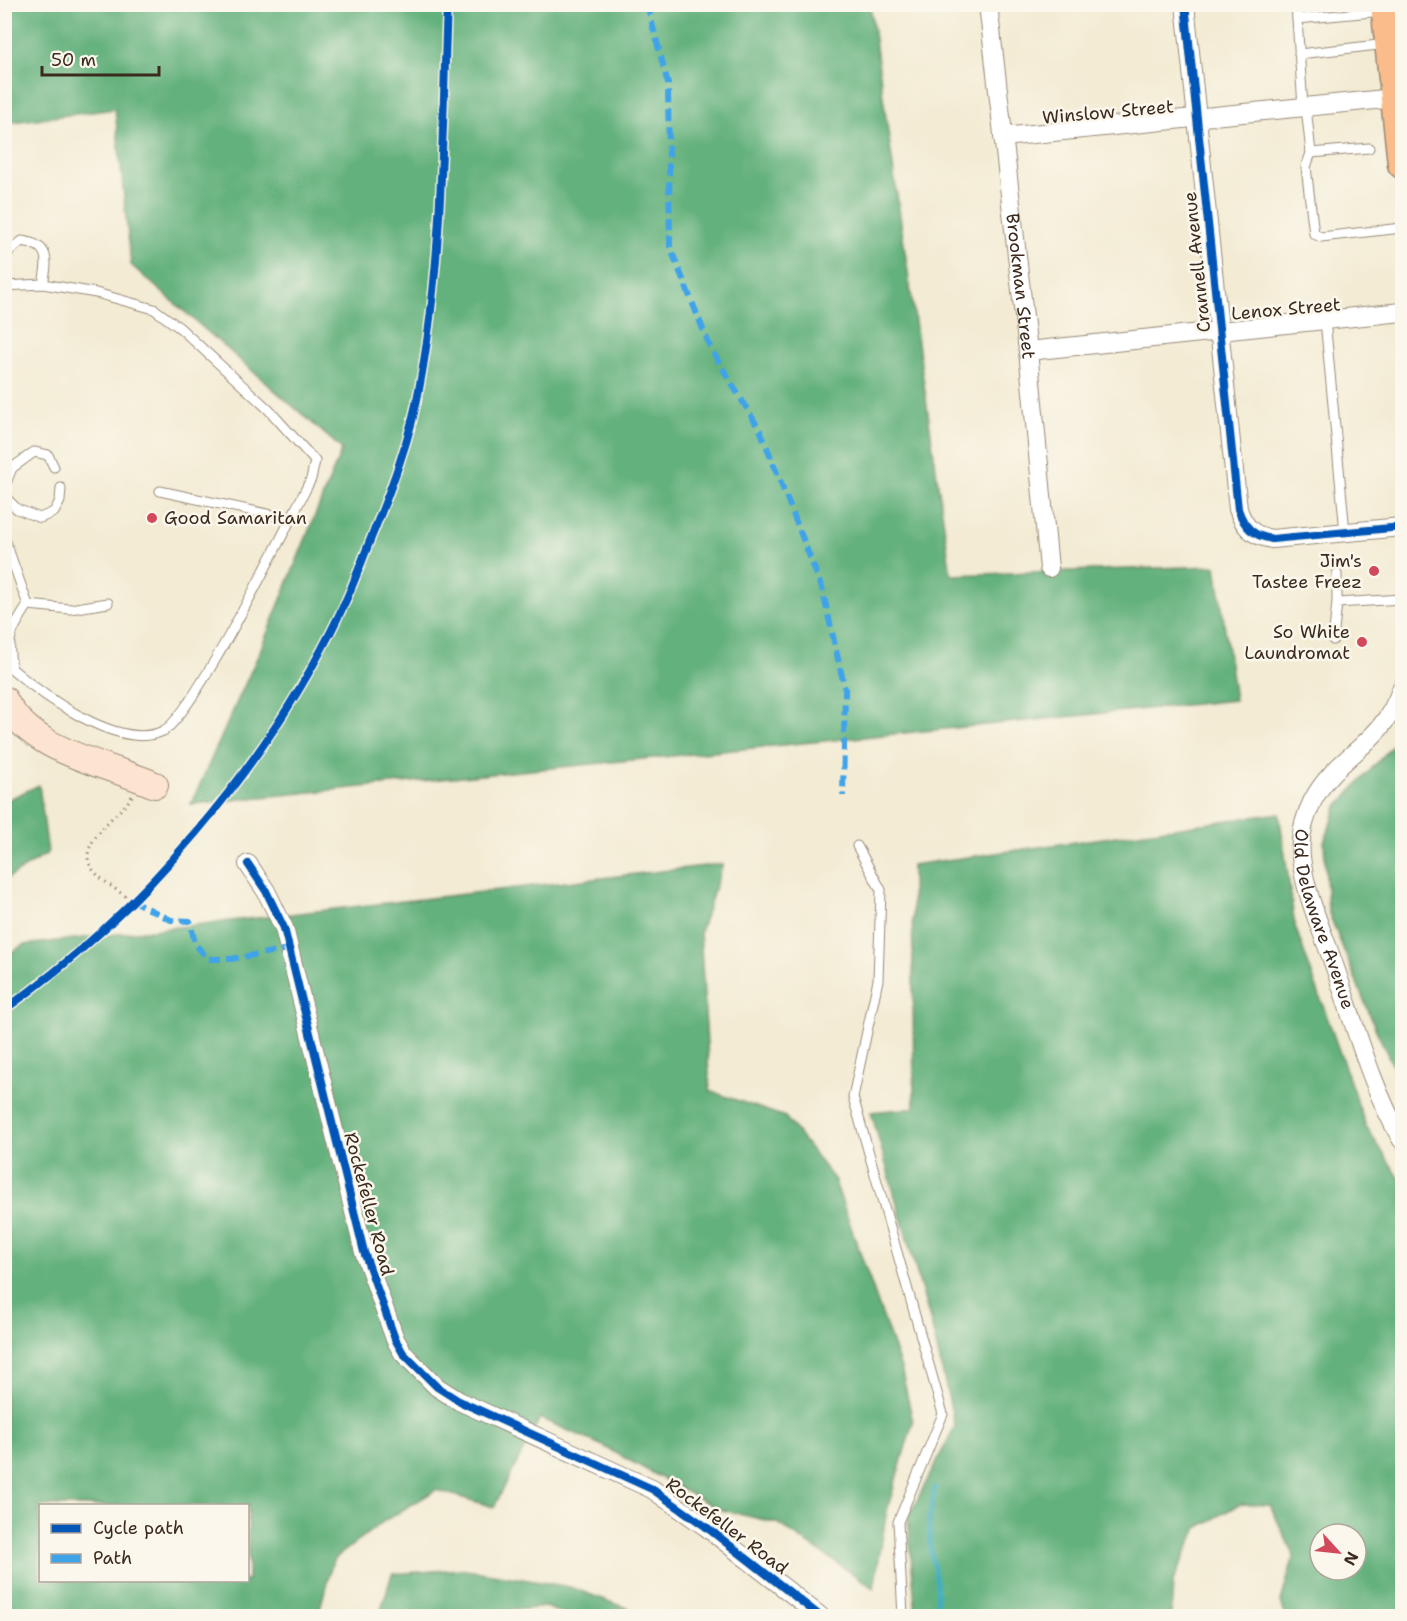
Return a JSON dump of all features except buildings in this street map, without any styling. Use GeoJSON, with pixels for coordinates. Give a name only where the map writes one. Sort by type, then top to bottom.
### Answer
{"type":"FeatureCollection","features":[{"type":"Feature","properties":{"kind":"main road"},"geometry":{"type":"LineString","coordinates":[[1385,8],[1402,164]]}},
{"type":"Feature","properties":{"kind":"street","name":"Brookman Street"},"geometry":{"type":"LineString","coordinates":[[988,4],[1028,351],[1049,568]]}},
{"type":"Feature","properties":{"kind":"street","name":"Crannell Avenue"},"geometry":{"type":"LineString","coordinates":[[1185,4],[1240,516],[1251,532],[1268,539],[1345,532]]}},
{"type":"Feature","properties":{"kind":"street","name":"Winslow Street"},"geometry":{"type":"LineString","coordinates":[[1003,137],[1395,98]]}},
{"type":"Feature","properties":{"kind":"street","name":"Lenox Street"},"geometry":{"type":"LineString","coordinates":[[1028,351],[1402,312]]}},
{"type":"Feature","properties":{"kind":"street"},"geometry":{"type":"LineString","coordinates":[[1345,532],[1402,527]]}},
{"type":"Feature","properties":{"kind":"street","name":"Old Delaware Avenue"},"geometry":{"type":"LineString","coordinates":[[1402,687],[1393,711],[1381,729],[1329,778],[1314,799],[1304,825],[1301,854],[1308,890],[1371,1073],[1402,1140]]}},
{"type":"Feature","properties":{"kind":"street"},"geometry":{"type":"LineString","coordinates":[[4,699],[21,725],[37,737],[57,748],[149,782]]}},
{"type":"Feature","properties":{"kind":"street","name":"Rockefeller Road"},"geometry":{"type":"LineString","coordinates":[[248,864],[266,891],[284,928],[363,1252],[395,1339],[403,1353],[437,1387],[459,1401],[652,1489],[705,1526],[820,1617]]}},
{"type":"Feature","properties":{"kind":"lane"},"geometry":{"type":"LineString","coordinates":[[1296,4],[1304,107],[1311,153],[1306,167],[1312,230],[1320,237],[1402,228]]}},
{"type":"Feature","properties":{"kind":"lane"},"geometry":{"type":"LineString","coordinates":[[1297,19],[1385,8]]}},
{"type":"Feature","properties":{"kind":"lane"},"geometry":{"type":"LineString","coordinates":[[1299,54],[1389,44]]}},
{"type":"Feature","properties":{"kind":"lane"},"geometry":{"type":"LineString","coordinates":[[1311,153],[1369,148]]}},
{"type":"Feature","properties":{"kind":"lane"},"geometry":{"type":"LineString","coordinates":[[4,263],[8,252],[22,241],[35,243],[44,251],[46,258],[43,284]]}},
{"type":"Feature","properties":{"kind":"lane"},"geometry":{"type":"LineString","coordinates":[[4,285],[43,284],[96,293],[154,309],[180,328],[268,409],[315,461],[311,479],[252,594],[194,693],[176,719],[164,731],[135,735],[94,722],[43,695],[12,669],[8,644],[13,628],[28,605]]}},
{"type":"Feature","properties":{"kind":"lane"},"geometry":{"type":"LineString","coordinates":[[1325,320],[1345,532]]}},
{"type":"Feature","properties":{"kind":"lane"},"geometry":{"type":"LineString","coordinates":[[4,488],[12,468],[34,452],[48,455],[54,467]]}},
{"type":"Feature","properties":{"kind":"lane"},"geometry":{"type":"LineString","coordinates":[[4,496],[17,509],[40,518],[54,512],[60,501],[61,488]]}},
{"type":"Feature","properties":{"kind":"lane"},"geometry":{"type":"LineString","coordinates":[[160,491],[290,519]]}},
{"type":"Feature","properties":{"kind":"lane"},"geometry":{"type":"LineString","coordinates":[[4,537],[28,605]]}},
{"type":"Feature","properties":{"kind":"lane"},"geometry":{"type":"LineString","coordinates":[[1333,640],[1337,574]]}},
{"type":"Feature","properties":{"kind":"lane"},"geometry":{"type":"LineString","coordinates":[[1337,603],[1402,599]]}},
{"type":"Feature","properties":{"kind":"lane"},"geometry":{"type":"LineString","coordinates":[[28,605],[70,609],[108,603]]}},
{"type":"Feature","properties":{"kind":"lane"},"geometry":{"type":"LineString","coordinates":[[857,846],[881,890],[878,980],[853,1097],[943,1414],[898,1522],[903,1617]]}},
{"type":"Feature","properties":{"kind":"path"},"geometry":{"type":"LineString","coordinates":[[131,900],[92,871],[88,858],[89,844],[149,782]]}},
{"type":"Feature","properties":{"kind":"path"},"geometry":{"type":"LineString","coordinates":[[125,906],[139,893]]}},
{"type":"Feature","properties":{"kind":"green space"},"geometry":{"type":"Polygon","coordinates":[[[745,4],[746,8],[774,4],[870,5],[951,575],[1216,566],[1235,700],[191,804],[260,651],[342,449],[131,265],[115,109],[5,123],[4,5],[745,4]]]}},
{"type":"Feature","properties":{"kind":"green space"},"geometry":{"type":"Polygon","coordinates":[[[1402,729],[1402,1085],[1376,1030],[1328,911],[1324,842],[1337,807],[1393,745],[1402,729]]]}},
{"type":"Feature","properties":{"kind":"green space"},"geometry":{"type":"Polygon","coordinates":[[[39,785],[48,853],[5,880],[5,801],[39,785]]]}},
{"type":"Feature","properties":{"kind":"green space"},"geometry":{"type":"Polygon","coordinates":[[[1279,813],[1295,926],[1366,1127],[1402,1182],[1402,1616],[1285,1616],[1281,1601],[1294,1556],[1270,1505],[1240,1504],[1197,1528],[1173,1581],[1171,1616],[916,1616],[908,1518],[955,1426],[931,1323],[871,1112],[914,1108],[912,865],[1279,813]]]}},
{"type":"Feature","properties":{"kind":"green space"},"geometry":{"type":"Polygon","coordinates":[[[723,864],[700,932],[710,1091],[785,1117],[834,1179],[901,1368],[913,1422],[887,1510],[874,1588],[777,1523],[718,1509],[603,1446],[540,1418],[494,1507],[436,1490],[384,1521],[333,1560],[318,1616],[5,1616],[5,957],[23,945],[723,864]]]}},
{"type":"Feature","properties":{"kind":"green space"},"geometry":{"type":"Polygon","coordinates":[[[462,1569],[570,1587],[648,1616],[567,1616],[546,1607],[452,1616],[379,1616],[392,1574],[462,1569]]]}},
{"type":"Feature","properties":{"kind":"waterway"},"geometry":{"type":"LineString","coordinates":[[935,1487],[929,1520],[930,1547],[937,1585],[937,1616]]}},
{"type":"Feature","properties":{"kind":"marked path"},"geometry":{"type":"LineString","coordinates":[[647,4],[668,84],[670,247],[711,349],[761,432],[822,588],[845,690],[843,796]]}},
{"type":"Feature","properties":{"kind":"marked path"},"geometry":{"type":"LineString","coordinates":[[131,900],[171,920],[190,921],[195,944],[208,959],[231,959],[289,949]]}},
{"type":"Feature","properties":{"kind":"cycle path"},"geometry":{"type":"LineString","coordinates":[[4,1010],[55,972],[104,929],[152,882],[196,832],[238,780],[276,725],[311,669],[348,595],[400,463],[416,404],[428,337],[437,243],[447,4]]}},
{"type":"Feature","properties":{"kind":"cycle path"},"geometry":{"type":"LineString","coordinates":[[1185,4],[1240,515],[1250,530],[1272,539],[1402,527]]}},
{"type":"Feature","properties":{"kind":"cycle path"},"geometry":{"type":"LineString","coordinates":[[248,864],[266,891],[284,928],[364,1252],[395,1339],[403,1353],[437,1387],[459,1401],[652,1489],[705,1526],[820,1616]]}},
{"type":"Feature","properties":{"kind":"place","name":"Good Samaritan"},"geometry":{"type":"Point","coordinates":[152,518]}},
{"type":"Feature","properties":{"kind":"place","name":"Jim's Tastee Freez"},"geometry":{"type":"Point","coordinates":[1374,571]}},
{"type":"Feature","properties":{"kind":"place","name":"So White Laundromat"},"geometry":{"type":"Point","coordinates":[1362,642]}}]}
